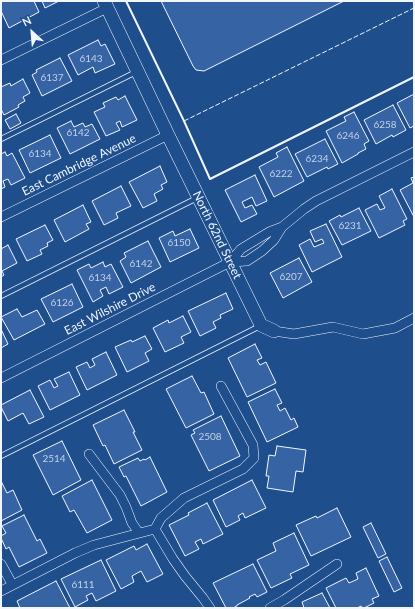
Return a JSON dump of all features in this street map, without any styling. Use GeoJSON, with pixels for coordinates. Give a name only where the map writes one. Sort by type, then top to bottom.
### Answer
{"type":"FeatureCollection","features":[{"type":"Feature","properties":{"kind":"street"},"geometry":{"type":"LineString","coordinates":[[1,60],[106,4]]}},
{"type":"Feature","properties":{"kind":"street","name":"North 62nd Street"},"geometry":{"type":"LineString","coordinates":[[106,4],[137,71],[261,325]]}},
{"type":"Feature","properties":{"kind":"street","name":"East Cambridge Avenue"},"geometry":{"type":"LineString","coordinates":[[1,217],[168,135]]}},
{"type":"Feature","properties":{"kind":"street","name":"East Wilshire Drive"},"geometry":{"type":"LineString","coordinates":[[230,262],[248,261],[274,240],[282,227],[316,201],[414,152]]}},
{"type":"Feature","properties":{"kind":"street","name":"East Wilshire Drive"},"geometry":{"type":"LineString","coordinates":[[1,378],[230,262],[241,249],[268,232],[282,227]]}},
{"type":"Feature","properties":{"kind":"street"},"geometry":{"type":"LineString","coordinates":[[261,325],[274,331],[294,334],[333,327],[362,334],[395,328],[414,318]]}},
{"type":"Feature","properties":{"kind":"street"},"geometry":{"type":"LineString","coordinates":[[1,591],[12,584],[94,545],[154,529],[161,518],[184,498],[243,469],[254,458],[253,445],[221,386]]}},
{"type":"Feature","properties":{"kind":"street"},"geometry":{"type":"LineString","coordinates":[[89,454],[120,495],[132,523],[139,533]]}},
{"type":"Feature","properties":{"kind":"street"},"geometry":{"type":"LineString","coordinates":[[154,529],[173,560],[210,608]]}},
{"type":"Feature","properties":{"kind":"street"},"geometry":{"type":"LineString","coordinates":[[1,564],[12,584]]}},
{"type":"Feature","properties":{"kind":"street"},"geometry":{"type":"LineString","coordinates":[[270,608],[337,564]]}},
{"type":"Feature","properties":{"kind":"lane"},"geometry":{"type":"LineString","coordinates":[[1,139],[137,71]]}},
{"type":"Feature","properties":{"kind":"lane"},"geometry":{"type":"LineString","coordinates":[[1,296],[198,197]]}},
{"type":"Feature","properties":{"kind":"lane"},"geometry":{"type":"LineString","coordinates":[[1,456],[261,325]]}},
{"type":"Feature","properties":{"kind":"building"},"geometry":{"type":"Polygon","coordinates":[[[34,1],[39,12],[9,28],[1,11],[1,2],[34,1]]]}},
{"type":"Feature","properties":{"kind":"building"},"geometry":{"type":"Polygon","coordinates":[[[42,1],[59,1],[45,8],[42,1]]]}},
{"type":"Feature","properties":{"kind":"building"},"geometry":{"type":"Polygon","coordinates":[[[161,1],[344,1],[204,71],[196,70],[193,66],[161,1]]]}},
{"type":"Feature","properties":{"kind":"building"},"geometry":{"type":"Polygon","coordinates":[[[98,40],[101,46],[105,44],[115,64],[95,73],[93,67],[78,75],[68,55],[98,40]]]}},
{"type":"Feature","properties":{"kind":"building"},"geometry":{"type":"Polygon","coordinates":[[[60,58],[72,81],[42,96],[32,75],[37,72],[36,70],[60,58]]]}},
{"type":"Feature","properties":{"kind":"building"},"geometry":{"type":"Polygon","coordinates":[[[23,79],[30,93],[23,97],[25,101],[18,105],[19,107],[4,115],[1,109],[1,87],[10,83],[11,86],[23,79]]]}},
{"type":"Feature","properties":{"kind":"building"},"geometry":{"type":"Polygon","coordinates":[[[414,94],[414,126],[410,128],[397,103],[414,94]]]}},
{"type":"Feature","properties":{"kind":"building"},"geometry":{"type":"Polygon","coordinates":[[[125,96],[137,120],[122,127],[120,121],[116,123],[120,130],[106,136],[94,112],[105,107],[103,103],[116,97],[118,100],[125,96]]]}},
{"type":"Feature","properties":{"kind":"building"},"geometry":{"type":"Polygon","coordinates":[[[393,105],[406,130],[393,137],[392,135],[376,144],[364,120],[393,105]]]}},
{"type":"Feature","properties":{"kind":"building"},"geometry":{"type":"Polygon","coordinates":[[[354,112],[369,141],[364,144],[366,149],[342,163],[326,131],[346,121],[344,117],[354,112]]]}},
{"type":"Feature","properties":{"kind":"building"},"geometry":{"type":"Polygon","coordinates":[[[16,114],[21,123],[10,129],[5,120],[16,114]]]}},
{"type":"Feature","properties":{"kind":"building"},"geometry":{"type":"Polygon","coordinates":[[[71,121],[74,127],[83,123],[85,127],[92,124],[100,139],[70,154],[57,128],[71,121]]]}},
{"type":"Feature","properties":{"kind":"building"},"geometry":{"type":"Polygon","coordinates":[[[50,135],[61,158],[30,173],[19,150],[50,135]]]}},
{"type":"Feature","properties":{"kind":"building"},"geometry":{"type":"Polygon","coordinates":[[[325,139],[338,164],[328,169],[327,167],[307,177],[295,154],[325,139]]]}},
{"type":"Feature","properties":{"kind":"building"},"geometry":{"type":"Polygon","coordinates":[[[287,147],[304,181],[274,197],[259,167],[278,157],[276,153],[287,147]]]}},
{"type":"Feature","properties":{"kind":"building"},"geometry":{"type":"Polygon","coordinates":[[[5,152],[7,156],[12,153],[25,178],[11,185],[8,179],[3,181],[5,187],[1,189],[1,154],[5,152]]]}},
{"type":"Feature","properties":{"kind":"building"},"geometry":{"type":"Polygon","coordinates":[[[160,166],[167,182],[161,185],[163,189],[154,194],[157,201],[143,208],[129,182],[160,166]]]}},
{"type":"Feature","properties":{"kind":"building"},"geometry":{"type":"Polygon","coordinates":[[[255,175],[267,201],[256,206],[252,197],[242,202],[245,208],[252,205],[257,214],[241,222],[225,190],[255,175]]]}},
{"type":"Feature","properties":{"kind":"building"},"geometry":{"type":"Polygon","coordinates":[[[414,177],[414,217],[400,190],[413,183],[411,178],[414,177]]]}},
{"type":"Feature","properties":{"kind":"building"},"geometry":{"type":"Polygon","coordinates":[[[121,186],[131,206],[116,213],[118,218],[104,225],[92,201],[121,186]]]}},
{"type":"Feature","properties":{"kind":"building"},"geometry":{"type":"Polygon","coordinates":[[[392,189],[407,219],[403,221],[405,225],[379,238],[365,210],[377,204],[380,210],[385,208],[379,196],[392,189]]]}},
{"type":"Feature","properties":{"kind":"building"},"geometry":{"type":"Polygon","coordinates":[[[83,205],[91,222],[86,224],[89,229],[65,242],[54,220],[83,205]]]}},
{"type":"Feature","properties":{"kind":"building"},"geometry":{"type":"Polygon","coordinates":[[[359,208],[371,231],[342,245],[329,221],[359,208]]]}},
{"type":"Feature","properties":{"kind":"building"},"geometry":{"type":"Polygon","coordinates":[[[326,224],[342,257],[312,272],[299,245],[310,239],[314,247],[324,243],[322,239],[315,242],[310,231],[326,224]]]}},
{"type":"Feature","properties":{"kind":"building"},"geometry":{"type":"Polygon","coordinates":[[[45,225],[53,240],[47,243],[48,246],[40,250],[42,254],[27,261],[16,239],[45,225]]]}},
{"type":"Feature","properties":{"kind":"building"},"geometry":{"type":"Polygon","coordinates":[[[190,229],[199,248],[170,262],[159,238],[173,231],[175,236],[190,229]]]}},
{"type":"Feature","properties":{"kind":"building"},"geometry":{"type":"Polygon","coordinates":[[[148,241],[161,267],[131,283],[120,261],[126,257],[124,253],[148,241]]]}},
{"type":"Feature","properties":{"kind":"building"},"geometry":{"type":"Polygon","coordinates":[[[8,245],[17,263],[2,271],[4,275],[1,277],[1,249],[8,245]]]}},
{"type":"Feature","properties":{"kind":"building"},"geometry":{"type":"Polygon","coordinates":[[[299,258],[312,282],[283,298],[270,273],[299,258]]]}},
{"type":"Feature","properties":{"kind":"building"},"geometry":{"type":"Polygon","coordinates":[[[103,262],[105,267],[111,264],[123,287],[109,294],[106,287],[100,290],[103,296],[93,302],[77,270],[89,264],[91,268],[103,262]]]}},
{"type":"Feature","properties":{"kind":"building"},"geometry":{"type":"Polygon","coordinates":[[[72,284],[83,307],[53,322],[41,299],[72,284]]]}},
{"type":"Feature","properties":{"kind":"building"},"geometry":{"type":"Polygon","coordinates":[[[226,293],[233,309],[220,315],[221,318],[213,322],[216,328],[200,336],[188,311],[226,293]]]}},
{"type":"Feature","properties":{"kind":"building"},"geometry":{"type":"Polygon","coordinates":[[[17,309],[22,317],[37,310],[45,324],[14,340],[1,317],[17,309]]]}},
{"type":"Feature","properties":{"kind":"building"},"geometry":{"type":"Polygon","coordinates":[[[183,316],[191,332],[181,337],[184,343],[165,352],[153,328],[168,320],[169,323],[183,316]]]}},
{"type":"Feature","properties":{"kind":"building"},"geometry":{"type":"Polygon","coordinates":[[[1,329],[8,344],[1,348],[1,329]]]}},
{"type":"Feature","properties":{"kind":"building"},"geometry":{"type":"Polygon","coordinates":[[[145,336],[152,349],[145,353],[149,361],[127,372],[115,347],[145,336]]]}},
{"type":"Feature","properties":{"kind":"building"},"geometry":{"type":"Polygon","coordinates":[[[255,344],[262,358],[257,360],[260,365],[266,362],[276,383],[247,397],[228,358],[255,344]]]}},
{"type":"Feature","properties":{"kind":"building"},"geometry":{"type":"Polygon","coordinates":[[[106,352],[117,375],[87,390],[76,367],[87,362],[90,368],[95,365],[92,359],[106,352]]]}},
{"type":"Feature","properties":{"kind":"building"},"geometry":{"type":"Polygon","coordinates":[[[69,372],[80,395],[50,410],[38,386],[50,380],[54,388],[58,386],[54,379],[69,372]]]}},
{"type":"Feature","properties":{"kind":"building"},"geometry":{"type":"Polygon","coordinates":[[[192,376],[201,393],[204,392],[214,414],[186,428],[166,389],[192,376]]]}},
{"type":"Feature","properties":{"kind":"building"},"geometry":{"type":"Polygon","coordinates":[[[275,389],[282,403],[277,405],[280,411],[285,408],[291,420],[294,418],[298,427],[267,442],[248,402],[275,389]]]}},
{"type":"Feature","properties":{"kind":"building"},"geometry":{"type":"Polygon","coordinates":[[[30,390],[44,417],[29,424],[23,413],[8,421],[1,405],[30,390]]]}},
{"type":"Feature","properties":{"kind":"building"},"geometry":{"type":"Polygon","coordinates":[[[124,410],[142,450],[114,464],[93,425],[124,410]]]}},
{"type":"Feature","properties":{"kind":"building"},"geometry":{"type":"Polygon","coordinates":[[[221,416],[240,456],[209,471],[191,435],[195,433],[193,430],[221,416]]]}},
{"type":"Feature","properties":{"kind":"building"},"geometry":{"type":"Polygon","coordinates":[[[62,441],[81,480],[53,495],[33,455],[62,441]]]}},
{"type":"Feature","properties":{"kind":"building"},"geometry":{"type":"Polygon","coordinates":[[[277,446],[306,450],[303,472],[296,471],[293,492],[267,488],[269,476],[266,476],[269,455],[275,456],[277,446]]]}},
{"type":"Feature","properties":{"kind":"building"},"geometry":{"type":"Polygon","coordinates":[[[150,457],[167,492],[141,506],[126,476],[124,477],[119,467],[138,458],[140,461],[150,457]]]}},
{"type":"Feature","properties":{"kind":"building"},"geometry":{"type":"Polygon","coordinates":[[[92,480],[112,520],[87,533],[74,510],[70,512],[62,496],[92,480]]]}},
{"type":"Feature","properties":{"kind":"building"},"geometry":{"type":"Polygon","coordinates":[[[252,480],[266,508],[245,518],[243,513],[238,516],[240,520],[226,527],[213,500],[252,480]]]}},
{"type":"Feature","properties":{"kind":"building"},"geometry":{"type":"Polygon","coordinates":[[[1,481],[7,493],[13,490],[22,510],[1,521],[1,481]]]}},
{"type":"Feature","properties":{"kind":"building"},"geometry":{"type":"Polygon","coordinates":[[[207,503],[223,534],[203,544],[201,539],[195,542],[199,549],[185,556],[169,525],[189,515],[188,513],[207,503]]]}},
{"type":"Feature","properties":{"kind":"building"},"geometry":{"type":"Polygon","coordinates":[[[337,508],[351,537],[311,556],[296,525],[316,516],[317,518],[337,508]]]}},
{"type":"Feature","properties":{"kind":"building"},"geometry":{"type":"Polygon","coordinates":[[[24,515],[37,541],[40,539],[47,553],[19,567],[9,547],[6,549],[1,536],[6,533],[2,526],[24,515]]]}},
{"type":"Feature","properties":{"kind":"building"},"geometry":{"type":"Polygon","coordinates":[[[371,523],[386,554],[378,558],[363,527],[371,523]]]}},
{"type":"Feature","properties":{"kind":"building"},"geometry":{"type":"Polygon","coordinates":[[[294,533],[309,565],[290,574],[292,578],[271,588],[257,560],[276,551],[273,543],[294,533]]]}},
{"type":"Feature","properties":{"kind":"building"},"geometry":{"type":"Polygon","coordinates":[[[147,544],[163,574],[147,582],[141,571],[132,576],[134,582],[121,589],[106,560],[134,546],[136,550],[147,544]]]}},
{"type":"Feature","properties":{"kind":"building"},"geometry":{"type":"Polygon","coordinates":[[[387,557],[402,588],[394,592],[379,561],[387,557]]]}},
{"type":"Feature","properties":{"kind":"building"},"geometry":{"type":"Polygon","coordinates":[[[101,560],[116,591],[96,601],[92,593],[86,596],[88,600],[75,607],[61,579],[101,560]]]}},
{"type":"Feature","properties":{"kind":"building"},"geometry":{"type":"Polygon","coordinates":[[[253,564],[267,592],[257,597],[255,594],[233,608],[226,608],[213,583],[253,564]]]}},
{"type":"Feature","properties":{"kind":"building"},"geometry":{"type":"Polygon","coordinates":[[[366,568],[379,596],[372,599],[374,603],[364,608],[361,606],[357,608],[336,608],[326,588],[346,578],[349,583],[358,579],[356,573],[366,568]]]}},
{"type":"Feature","properties":{"kind":"building"},"geometry":{"type":"Polygon","coordinates":[[[56,581],[70,608],[20,608],[17,601],[56,581]]]}},
{"type":"Feature","properties":{"kind":"building"},"geometry":{"type":"Polygon","coordinates":[[[322,593],[330,608],[304,608],[302,602],[322,593]]]}},
{"type":"Feature","properties":{"kind":"fence"},"geometry":{"type":"LineString","coordinates":[[184,121],[414,8]]}},
{"type":"Feature","properties":{"kind":"wall"},"geometry":{"type":"LineString","coordinates":[[126,1],[184,121],[210,179],[414,77]]}}]}
